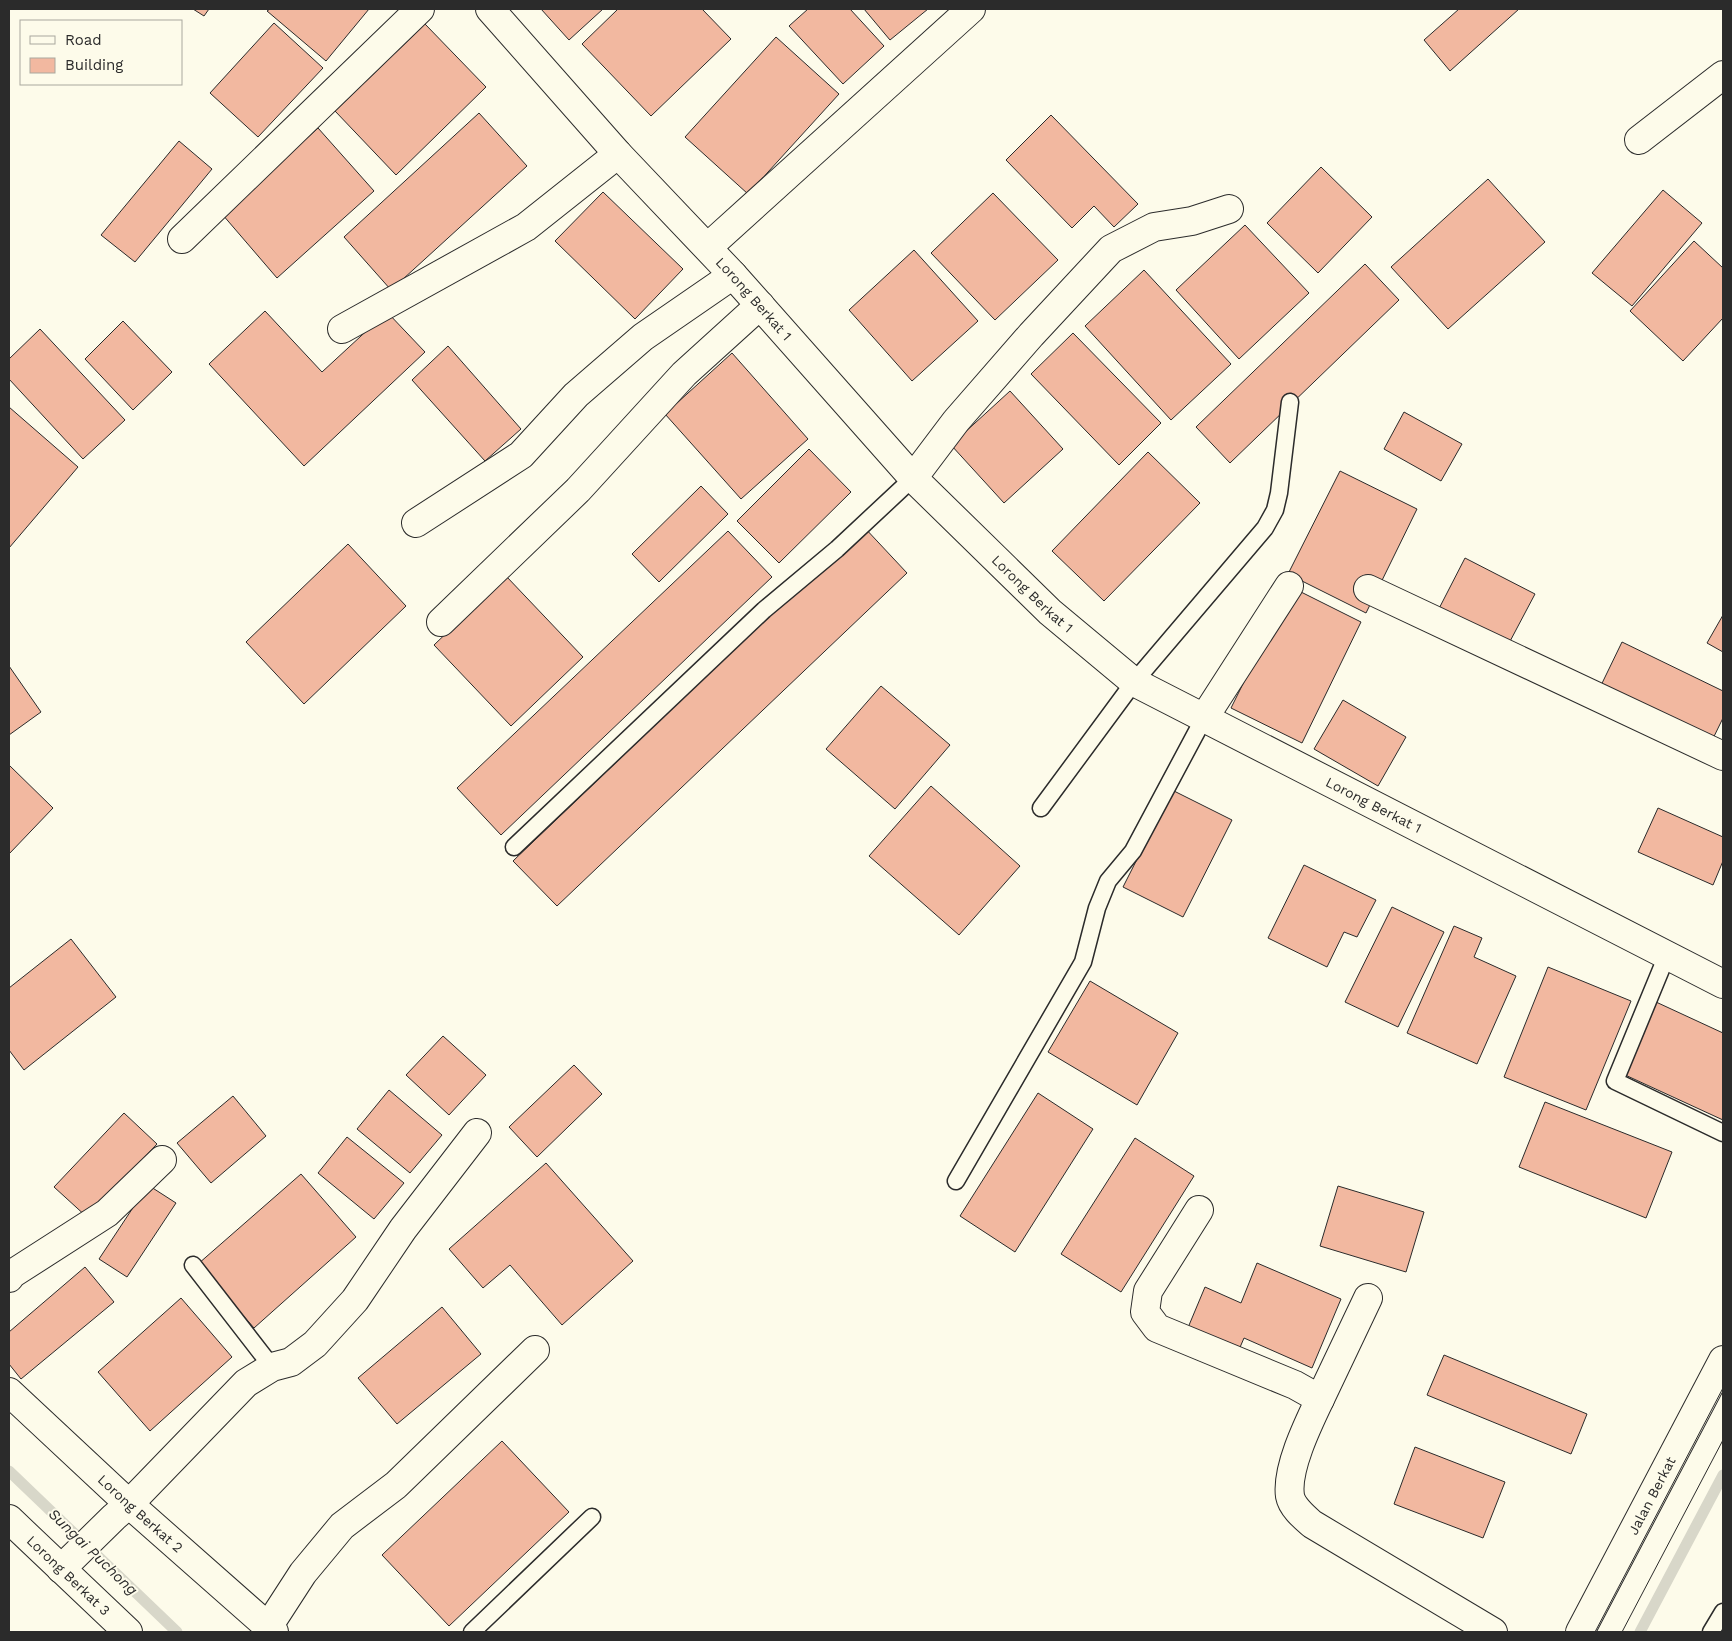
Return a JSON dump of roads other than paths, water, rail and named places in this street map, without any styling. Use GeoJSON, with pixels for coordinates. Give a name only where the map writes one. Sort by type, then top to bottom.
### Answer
{"type":"FeatureCollection","features":[{"type":"Feature","properties":{"kind":"street"},"geometry":{"type":"LineString","coordinates":[[182,239],[420,9]]}},
{"type":"Feature","properties":{"kind":"street","name":"Lorong Berkat 1"},"geometry":{"type":"LineString","coordinates":[[490,9],[618,154],[734,275],[913,478],[1050,612],[1134,682],[1723,984]]}},
{"type":"Feature","properties":{"kind":"street"},"geometry":{"type":"LineString","coordinates":[[708,247],[971,9]]}},
{"type":"Feature","properties":{"kind":"street"},"geometry":{"type":"LineString","coordinates":[[1638,140],[1723,75]]}},
{"type":"Feature","properties":{"kind":"street"},"geometry":{"type":"LineString","coordinates":[[342,328],[526,227],[618,154]]}},
{"type":"Feature","properties":{"kind":"street"},"geometry":{"type":"LineString","coordinates":[[913,478],[956,420],[1031,335],[1111,249],[1154,227],[1192,222],[1229,209]]}},
{"type":"Feature","properties":{"kind":"street"},"geometry":{"type":"LineString","coordinates":[[416,523],[521,454],[576,395],[643,337],[734,275]]}},
{"type":"Feature","properties":{"kind":"street"},"geometry":{"type":"LineString","coordinates":[[441,622],[578,490],[684,374],[760,305]]}},
{"type":"Feature","properties":{"kind":"street"},"geometry":{"type":"LineString","coordinates":[[1204,718],[1289,586]]}},
{"type":"Feature","properties":{"kind":"street"},"geometry":{"type":"LineString","coordinates":[[1368,589],[1723,756]]}},
{"type":"Feature","properties":{"kind":"street"},"geometry":{"type":"LineString","coordinates":[[66,1564],[246,1383],[272,1368],[291,1362],[315,1344],[355,1300],[403,1229],[476,1134]]}},
{"type":"Feature","properties":{"kind":"street"},"geometry":{"type":"LineString","coordinates":[[9,1278],[12,1274],[65,1238],[106,1213],[162,1160]]}},
{"type":"Feature","properties":{"kind":"street"},"geometry":{"type":"LineString","coordinates":[[1199,1210],[1148,1291],[1146,1312],[1157,1328],[1295,1385],[1320,1399]]}},
{"type":"Feature","properties":{"kind":"street"},"geometry":{"type":"LineString","coordinates":[[1368,1298],[1304,1435],[1290,1476],[1290,1498],[1300,1513],[1312,1524],[1493,1632]]}},
{"type":"Feature","properties":{"kind":"street"},"geometry":{"type":"LineString","coordinates":[[271,1630],[303,1573],[342,1526],[396,1486],[535,1350]]}},
{"type":"Feature","properties":{"kind":"street","name":"Jalan Berkat"},"geometry":{"type":"LineString","coordinates":[[1580,1632],[1723,1360]]}},
{"type":"Feature","properties":{"kind":"street","name":"Lorong Berkat 2"},"geometry":{"type":"LineString","coordinates":[[9,1392],[121,1510],[271,1630]]}},
{"type":"Feature","properties":{"kind":"street","name":"Lorong Berkat 3"},"geometry":{"type":"LineString","coordinates":[[10,1524],[66,1564],[128,1632]]}},
{"type":"Feature","properties":{"kind":"lane"},"geometry":{"type":"LineString","coordinates":[[1042,808],[1134,682],[1265,528],[1275,510],[1279,493],[1290,402]]}},
{"type":"Feature","properties":{"kind":"lane"},"geometry":{"type":"LineString","coordinates":[[514,847],[764,610],[836,549],[913,478]]}},
{"type":"Feature","properties":{"kind":"lane"},"geometry":{"type":"LineString","coordinates":[[956,1181],[1083,962],[1097,908],[1108,882],[1133,851],[1204,718]]}},
{"type":"Feature","properties":{"kind":"lane"},"geometry":{"type":"LineString","coordinates":[[1667,955],[1615,1081],[1723,1134]]}},
{"type":"Feature","properties":{"kind":"lane"},"geometry":{"type":"LineString","coordinates":[[193,1265],[272,1368]]}},
{"type":"Feature","properties":{"kind":"lane"},"geometry":{"type":"LineString","coordinates":[[472,1632],[592,1517]]}},
{"type":"Feature","properties":{"kind":"lane"},"geometry":{"type":"LineString","coordinates":[[1710,1632],[1723,1612]]}},
{"type":"Feature","properties":{"kind":"waterway","name":"Sungai Puchong"},"geometry":{"type":"LineString","coordinates":[[9,1471],[177,1632]]}},
{"type":"Feature","properties":{"kind":"waterway"},"geometry":{"type":"LineString","coordinates":[[1640,1632],[1723,1475]]}},
{"type":"Feature","properties":{"kind":"tram line"},"geometry":{"type":"LineString","coordinates":[[1595,1632],[1723,1388]]}},
{"type":"Feature","properties":{"kind":"tram line"},"geometry":{"type":"LineString","coordinates":[[1622,1632],[1723,1440]]}}]}
